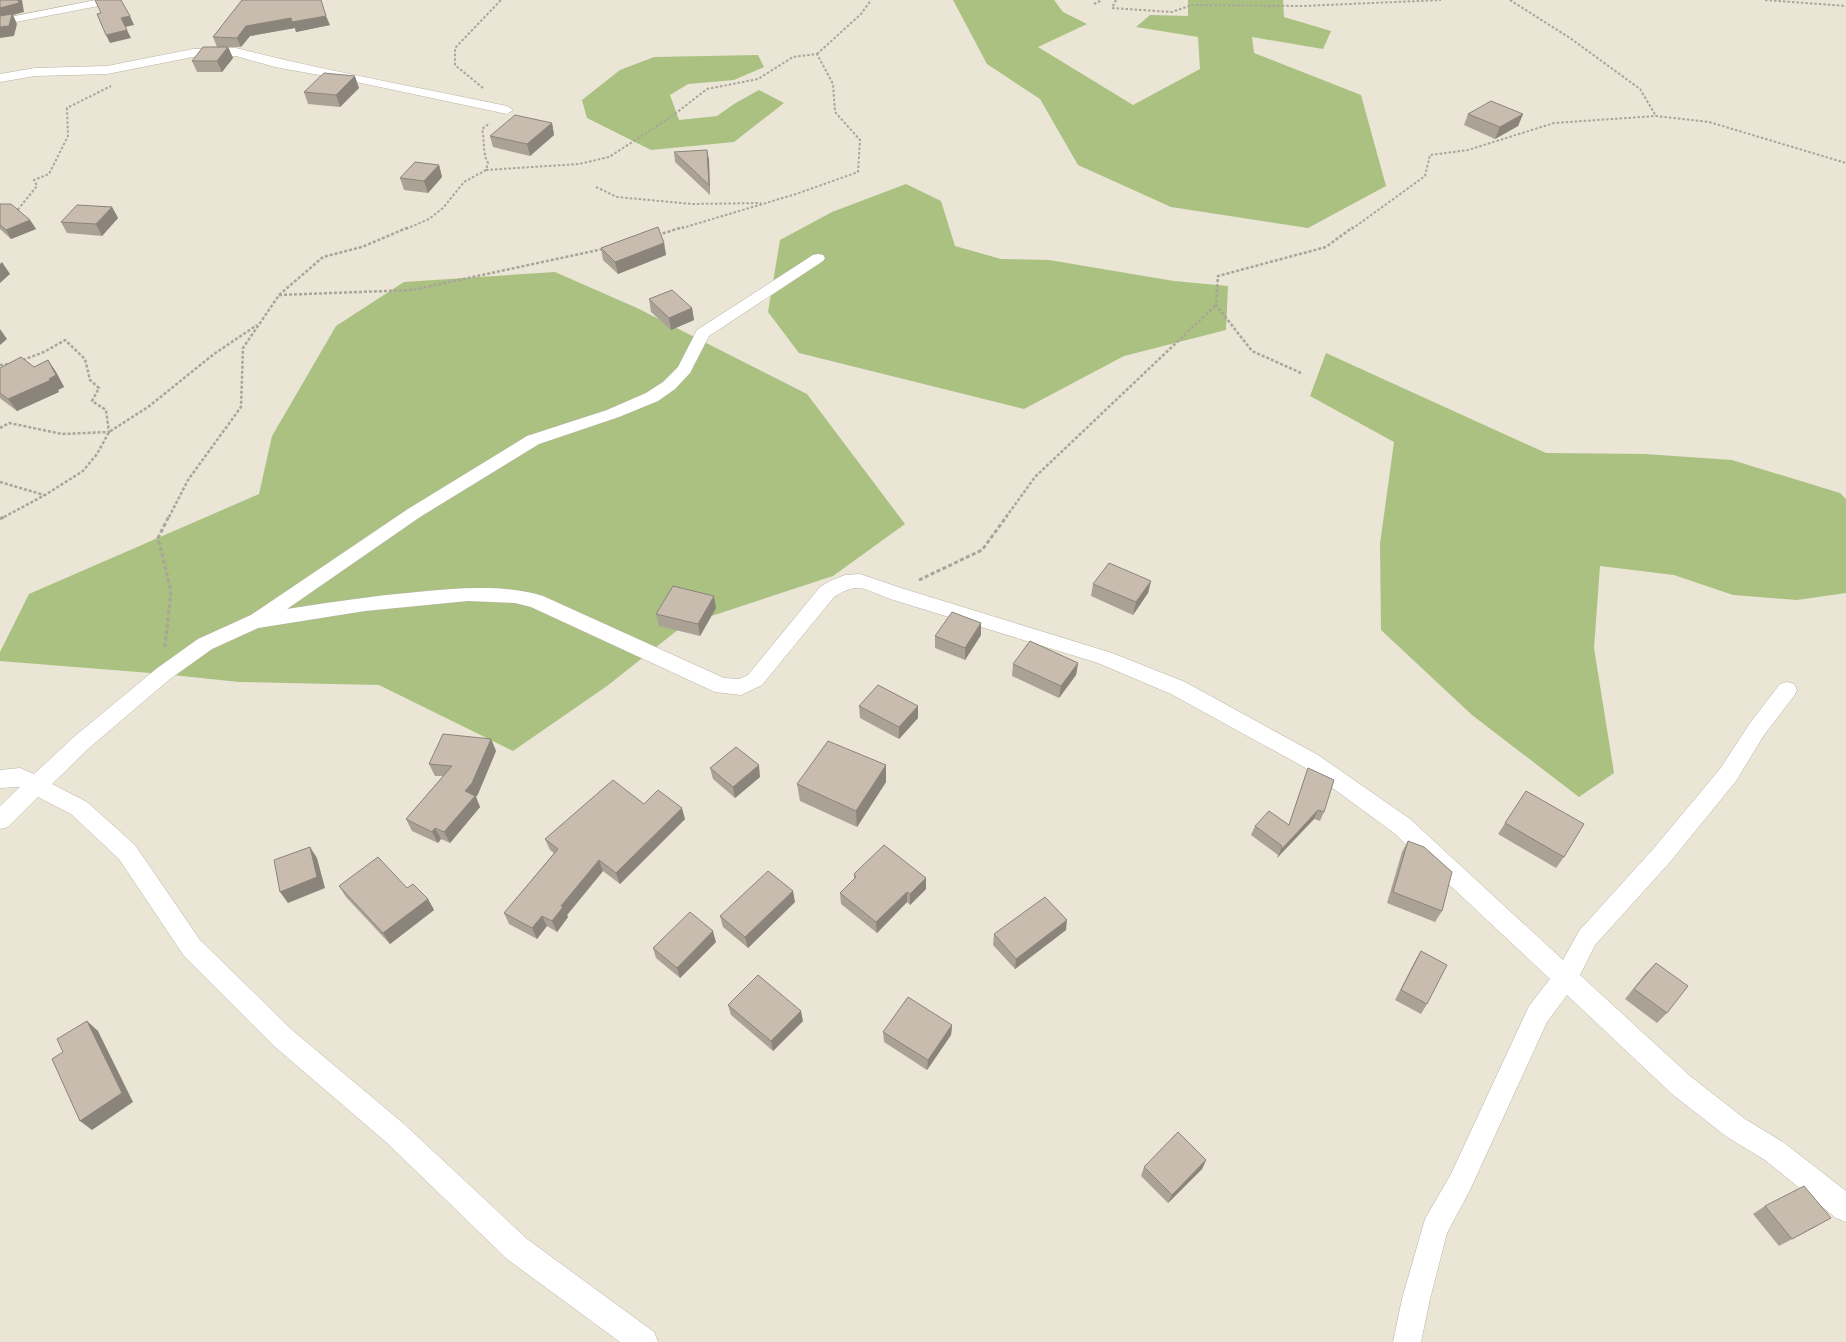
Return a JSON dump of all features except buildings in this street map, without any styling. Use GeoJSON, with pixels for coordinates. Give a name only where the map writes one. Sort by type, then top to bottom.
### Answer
{"type":"FeatureCollection","features":[{"type":"Feature","properties":{"kind":"street"},"geometry":{"type":"LineString","coordinates":[[0,22],[114,0]]}},
{"type":"Feature","properties":{"kind":"street"},"geometry":{"type":"LineString","coordinates":[[0,78],[35,72],[107,70],[193,53],[236,52],[275,63],[348,76],[507,110]]}},
{"type":"Feature","properties":{"kind":"street"},"geometry":{"type":"LineString","coordinates":[[0,820],[38,786],[82,742],[163,674],[205,644],[254,621],[414,513],[533,440],[552,431],[619,412],[662,392],[685,369],[695,345],[703,333],[818,258]]}},
{"type":"Feature","properties":{"kind":"street"},"geometry":{"type":"LineString","coordinates":[[254,621],[366,604],[468,594],[515,596],[536,601],[722,686],[741,687],[755,680],[827,592],[843,581],[860,579],[894,593],[1105,658],[1178,688],[1296,752],[1402,826],[1682,1085],[1736,1128],[1774,1151],[1846,1208]]}},
{"type":"Feature","properties":{"kind":"street"},"geometry":{"type":"LineString","coordinates":[[1407,1342],[1416,1299],[1435,1229],[1460,1183],[1538,1014],[1566,978],[1588,938],[1662,855],[1728,775],[1757,729],[1787,690]]}},
{"type":"Feature","properties":{"kind":"street"},"geometry":{"type":"LineString","coordinates":[[0,779],[20,778],[79,808],[127,852],[192,948],[283,1038],[395,1134],[517,1249],[644,1342]]}},
{"type":"Feature","properties":{"kind":"path"},"geometry":{"type":"LineString","coordinates":[[486,170],[488,163],[483,154],[485,143],[482,129],[507,110],[455,65],[455,48],[474,25],[501,0]]}},
{"type":"Feature","properties":{"kind":"path"},"geometry":{"type":"LineString","coordinates":[[163,674],[171,592],[158,538],[188,480],[241,407],[243,348],[279,295],[323,257],[362,247],[429,219],[443,208],[464,182],[486,170],[579,164],[609,157],[671,117],[707,89],[758,79],[794,57],[817,54],[861,14],[871,0]]}},
{"type":"Feature","properties":{"kind":"path"},"geometry":{"type":"LineString","coordinates":[[1094,4],[1102,0]]}},
{"type":"Feature","properties":{"kind":"path"},"geometry":{"type":"LineString","coordinates":[[1116,0],[1112,8],[1172,12],[1192,5],[1303,6],[1441,0]]}},
{"type":"Feature","properties":{"kind":"path"},"geometry":{"type":"LineString","coordinates":[[1298,0],[1303,6]]}},
{"type":"Feature","properties":{"kind":"path"},"geometry":{"type":"LineString","coordinates":[[1510,0],[1570,38],[1640,89],[1656,116]]}},
{"type":"Feature","properties":{"kind":"path"},"geometry":{"type":"LineString","coordinates":[[1765,0],[1846,6]]}},
{"type":"Feature","properties":{"kind":"path"},"geometry":{"type":"LineString","coordinates":[[655,236],[858,172],[860,140],[835,112],[833,84],[817,54]]}},
{"type":"Feature","properties":{"kind":"path"},"geometry":{"type":"LineString","coordinates":[[14,213],[37,186],[34,180],[49,174],[68,136],[67,108],[124,80],[136,63]]}},
{"type":"Feature","properties":{"kind":"path"},"geometry":{"type":"LineString","coordinates":[[1301,373],[1252,351],[1216,305],[1218,276],[1326,246],[1425,176],[1430,154],[1468,150],[1554,123],[1656,116],[1709,122],[1846,163]]}},
{"type":"Feature","properties":{"kind":"path"},"geometry":{"type":"LineString","coordinates":[[596,187],[617,197],[692,204],[767,202]]}},
{"type":"Feature","properties":{"kind":"path"},"geometry":{"type":"LineString","coordinates":[[279,295],[412,290],[608,248]]}},
{"type":"Feature","properties":{"kind":"path"},"geometry":{"type":"LineString","coordinates":[[894,593],[982,550],[1035,477],[1216,305]]}},
{"type":"Feature","properties":{"kind":"path"},"geometry":{"type":"LineString","coordinates":[[0,519],[45,495],[83,471],[97,454],[110,432],[148,407],[214,354],[260,323]]}},
{"type":"Feature","properties":{"kind":"path"},"geometry":{"type":"LineString","coordinates":[[0,365],[14,363],[44,352],[64,340],[85,360],[90,380],[99,388],[92,401],[106,410],[110,432]]}},
{"type":"Feature","properties":{"kind":"path"},"geometry":{"type":"LineString","coordinates":[[0,428],[9,424],[62,434],[110,432]]}},
{"type":"Feature","properties":{"kind":"path"},"geometry":{"type":"LineString","coordinates":[[0,482],[45,495]]}},
{"type":"Feature","properties":{"kind":"green space"},"geometry":{"type":"Polygon","coordinates":[[[953,0],[1054,0],[1063,12],[1087,24],[1038,47],[1133,105],[1200,69],[1198,37],[1136,27],[1150,15],[1188,16],[1188,0],[1283,0],[1284,17],[1331,31],[1323,49],[1252,37],[1254,53],[1361,95],[1386,186],[1308,228],[1171,207],[1078,165],[1040,99],[987,64],[953,0]]]}},
{"type":"Feature","properties":{"kind":"green space"},"geometry":{"type":"Polygon","coordinates":[[[758,55],[764,67],[734,80],[688,84],[670,95],[679,120],[717,116],[759,90],[784,103],[734,142],[651,150],[587,118],[582,100],[620,70],[654,57],[758,55]]]}},
{"type":"Feature","properties":{"kind":"green space"},"geometry":{"type":"Polygon","coordinates":[[[906,184],[941,201],[955,246],[1001,259],[1049,260],[1174,281],[1228,286],[1226,330],[1124,356],[1024,409],[799,353],[768,312],[780,240],[832,212],[906,184]]]}},
{"type":"Feature","properties":{"kind":"green space"},"geometry":{"type":"Polygon","coordinates":[[[555,272],[637,308],[807,394],[905,524],[833,576],[684,625],[607,686],[513,751],[379,685],[239,682],[0,661],[0,652],[29,594],[259,494],[272,436],[336,326],[404,282],[555,272]]]}},
{"type":"Feature","properties":{"kind":"green space"},"geometry":{"type":"Polygon","coordinates":[[[1326,353],[1546,453],[1645,454],[1732,460],[1840,493],[1846,499],[1846,593],[1797,600],[1733,595],[1674,575],[1600,566],[1594,648],[1614,773],[1579,797],[1472,715],[1381,630],[1380,544],[1394,442],[1310,396],[1326,353]]]}}]}
